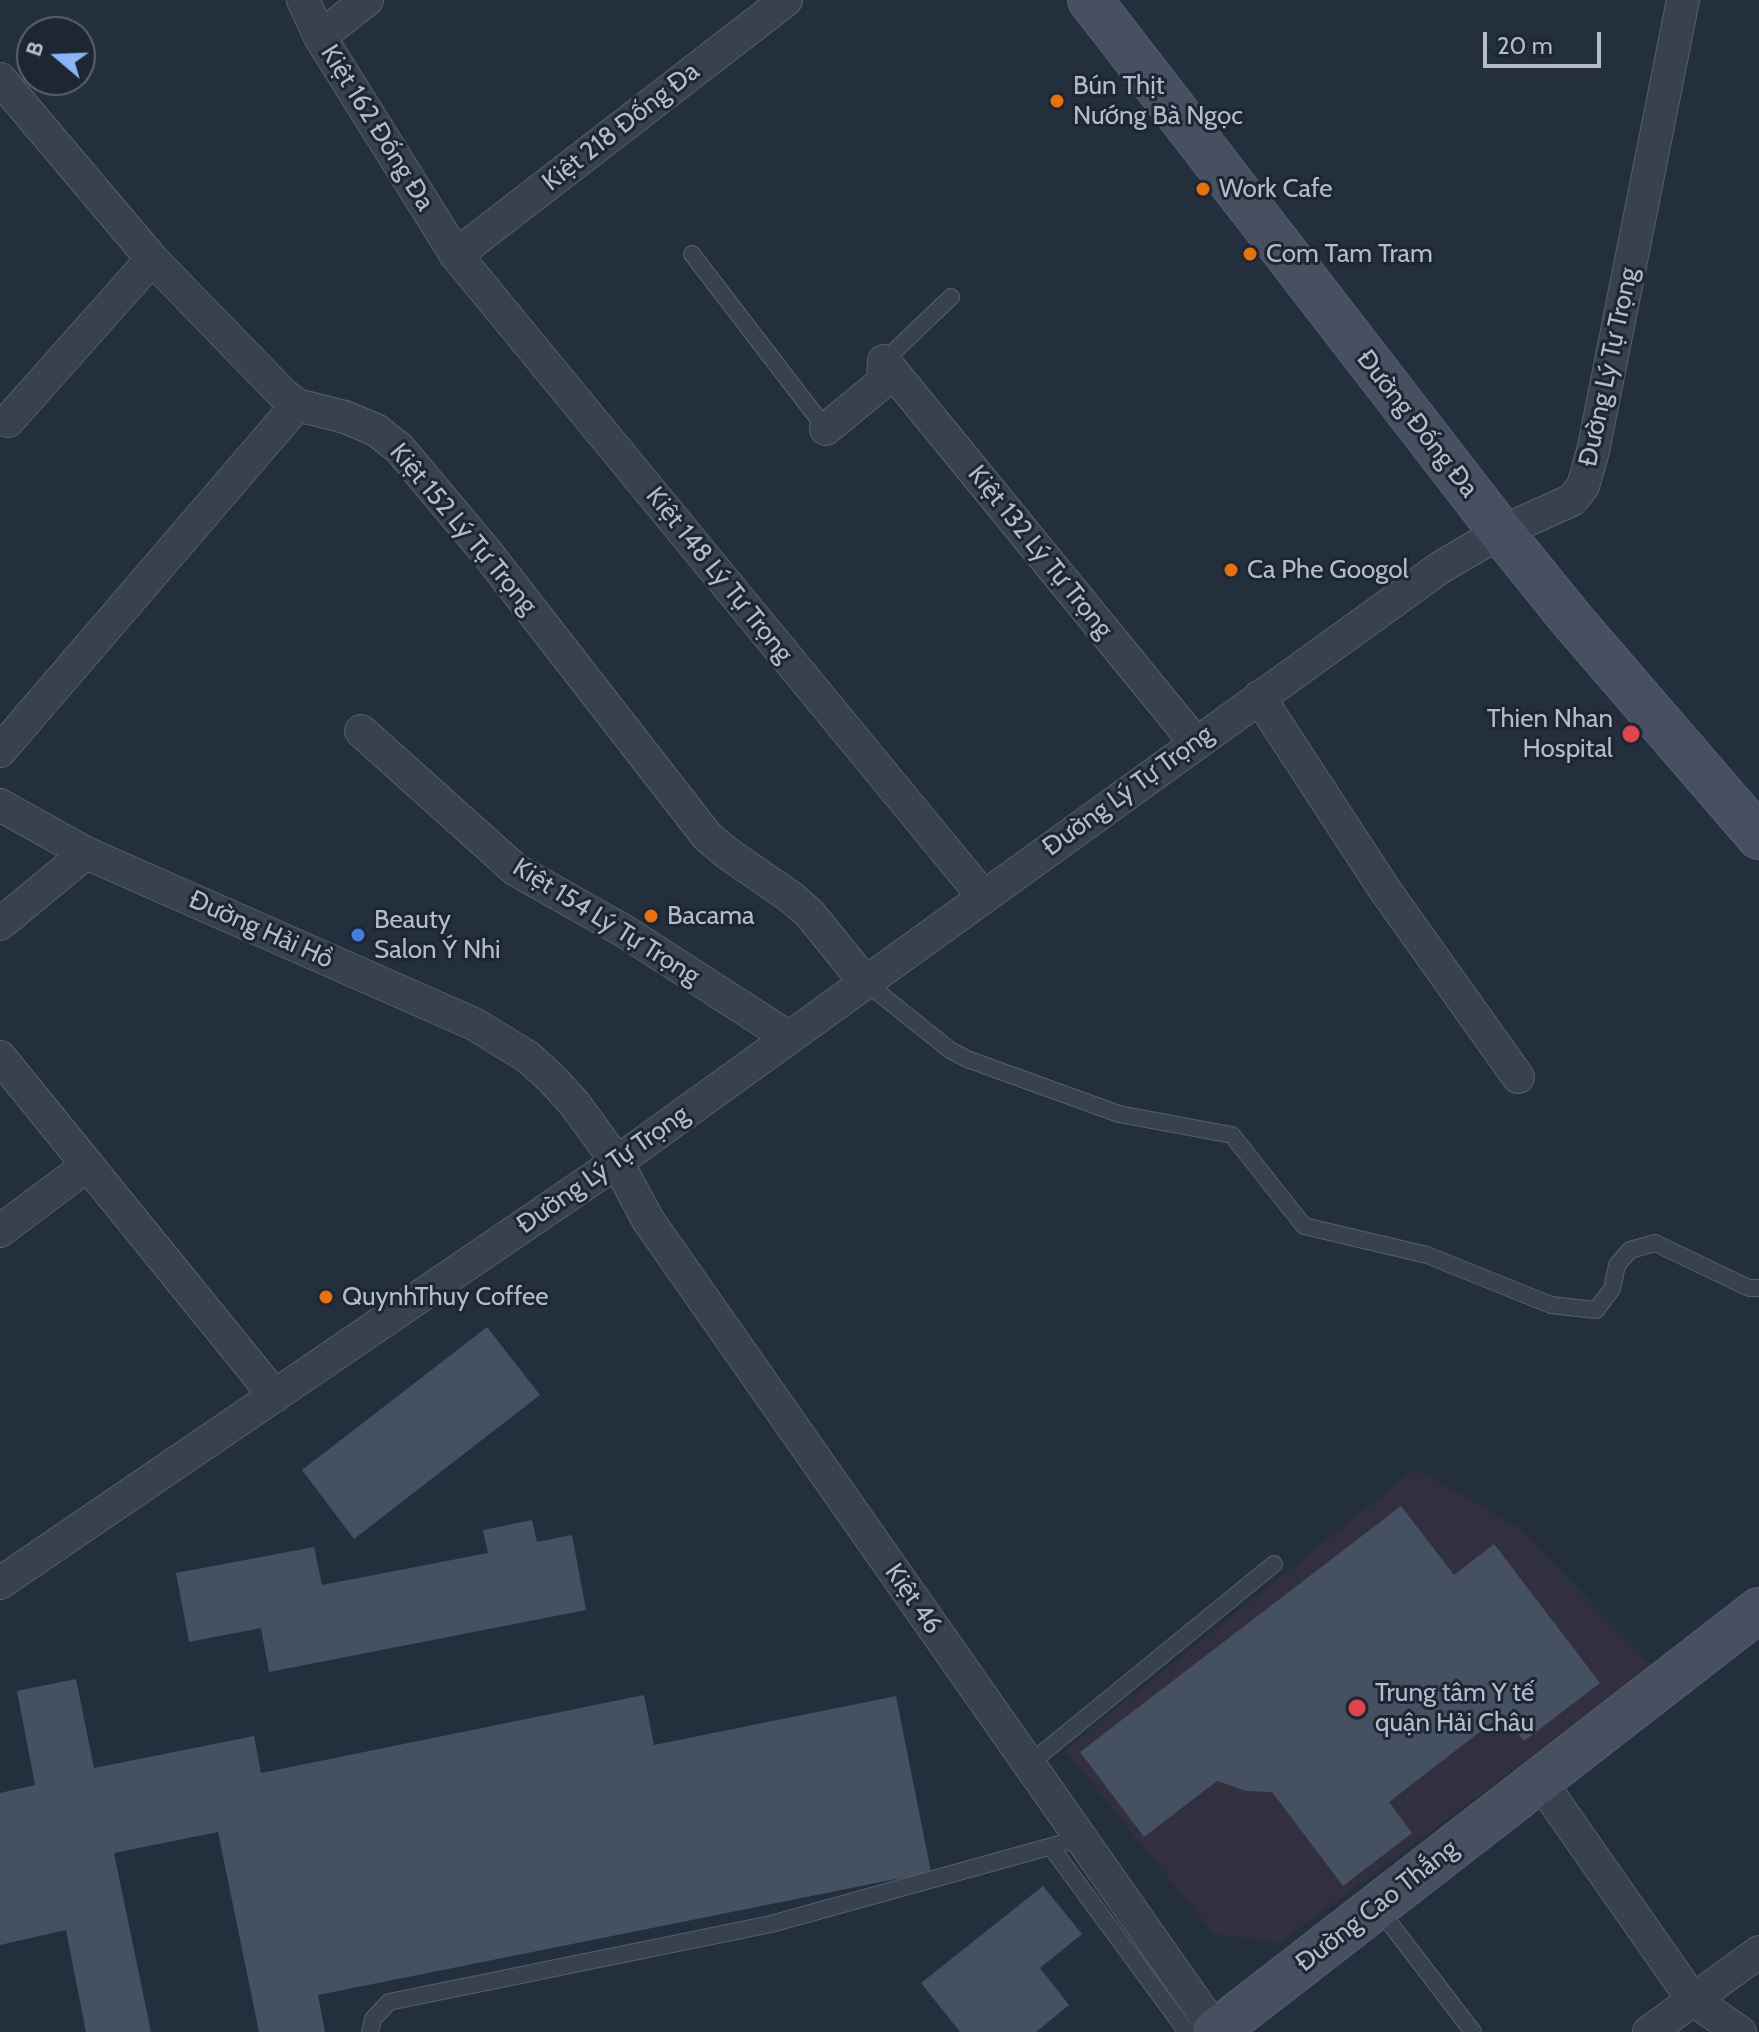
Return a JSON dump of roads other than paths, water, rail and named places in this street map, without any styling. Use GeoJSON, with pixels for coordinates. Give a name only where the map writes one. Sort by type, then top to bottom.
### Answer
{"type":"FeatureCollection","features":[{"type":"Feature","properties":{"kind":"main road","name":"Đường Đống Đa"},"geometry":{"type":"LineString","coordinates":[[1090,0],[1501,532],[1572,620],[1759,837]]}},
{"type":"Feature","properties":{"kind":"main road","name":"Đường Cao Thắng"},"geometry":{"type":"LineString","coordinates":[[1215,2032],[1759,1610]]}},
{"type":"Feature","properties":{"kind":"street","name":"Kiệt 162 Đống Đa"},"geometry":{"type":"LineString","coordinates":[[303,0],[320,37],[456,255]]}},
{"type":"Feature","properties":{"kind":"street"},"geometry":{"type":"LineString","coordinates":[[320,37],[367,0]]}},
{"type":"Feature","properties":{"kind":"street","name":"Kiệt 218 Đống Đa"},"geometry":{"type":"LineString","coordinates":[[456,255],[786,0]]}},
{"type":"Feature","properties":{"kind":"street","name":"Đường Lý Tự Trọng"},"geometry":{"type":"LineString","coordinates":[[0,1583],[617,1162],[1441,567],[1501,532],[1572,500],[1587,476],[1683,0]]}},
{"type":"Feature","properties":{"kind":"street","name":"Kiệt 152 Lý Tự Trọng"},"geometry":{"type":"LineString","coordinates":[[0,79],[152,259],[284,395],[297,405],[345,417],[376,430],[399,448],[487,553],[707,836],[810,914],[865,982]]}},
{"type":"Feature","properties":{"kind":"street","name":"Kiệt 148 Lý Tự Trọng"},"geometry":{"type":"LineString","coordinates":[[456,255],[983,896]]}},
{"type":"Feature","properties":{"kind":"street"},"geometry":{"type":"LineString","coordinates":[[8,421],[152,259]]}},
{"type":"Feature","properties":{"kind":"street"},"geometry":{"type":"LineString","coordinates":[[826,429],[883,382],[884,361]]}},
{"type":"Feature","properties":{"kind":"street","name":"Kiệt 132 Lý Tự Trọng"},"geometry":{"type":"LineString","coordinates":[[884,361],[1195,742]]}},
{"type":"Feature","properties":{"kind":"street"},"geometry":{"type":"LineString","coordinates":[[0,751],[297,405]]}},
{"type":"Feature","properties":{"kind":"street"},"geometry":{"type":"LineString","coordinates":[[1259,697],[1385,890],[1518,1077]]}},
{"type":"Feature","properties":{"kind":"street","name":"Kiệt 154 Lý Tự Trọng"},"geometry":{"type":"LineString","coordinates":[[361,731],[516,870],[624,931],[788,1037]]}},
{"type":"Feature","properties":{"kind":"street","name":"Đường Hải Hồ"},"geometry":{"type":"LineString","coordinates":[[0,805],[86,853],[474,1024],[528,1057],[552,1079],[574,1103],[617,1162]]}},
{"type":"Feature","properties":{"kind":"street"},"geometry":{"type":"LineString","coordinates":[[0,924],[86,853]]}},
{"type":"Feature","properties":{"kind":"street"},"geometry":{"type":"LineString","coordinates":[[0,1057],[275,1396]]}},
{"type":"Feature","properties":{"kind":"street","name":"Kiệt 46"},"geometry":{"type":"LineString","coordinates":[[617,1162],[648,1220],[1029,1764],[1066,1843],[1215,2032]]}},
{"type":"Feature","properties":{"kind":"street"},"geometry":{"type":"LineString","coordinates":[[0,1231],[88,1165]]}},
{"type":"Feature","properties":{"kind":"street"},"geometry":{"type":"LineString","coordinates":[[1540,1781],[1693,2000],[1740,2032]]}},
{"type":"Feature","properties":{"kind":"street"},"geometry":{"type":"LineString","coordinates":[[1649,2032],[1759,1952]]}},
{"type":"Feature","properties":{"kind":"lane"},"geometry":{"type":"LineString","coordinates":[[692,254],[826,429]]}},
{"type":"Feature","properties":{"kind":"lane"},"geometry":{"type":"LineString","coordinates":[[884,361],[951,297]]}},
{"type":"Feature","properties":{"kind":"lane"},"geometry":{"type":"LineString","coordinates":[[865,982],[950,1050],[967,1059],[1119,1114],[1232,1135],[1304,1226],[1427,1255],[1551,1305],[1596,1310],[1612,1289],[1617,1265],[1630,1250],[1655,1243],[1749,1288],[1759,1288]]}},
{"type":"Feature","properties":{"kind":"lane"},"geometry":{"type":"LineString","coordinates":[[1029,1764],[1274,1564]]}},
{"type":"Feature","properties":{"kind":"lane"},"geometry":{"type":"LineString","coordinates":[[370,2032],[373,2019],[389,2002],[771,1924],[1066,1843],[1187,2032]]}},
{"type":"Feature","properties":{"kind":"lane"},"geometry":{"type":"LineString","coordinates":[[1376,1906],[1473,2032]]}},
{"type":"Feature","properties":{"kind":"place","name":"Bún Thịt Nướng Bà Ngọc"},"geometry":{"type":"Point","coordinates":[1057,101]}},
{"type":"Feature","properties":{"kind":"place","name":"Work Cafe"},"geometry":{"type":"Point","coordinates":[1203,189]}},
{"type":"Feature","properties":{"kind":"place","name":"Com Tam Tram"},"geometry":{"type":"Point","coordinates":[1250,254]}},
{"type":"Feature","properties":{"kind":"place","name":"Ca Phe Googol"},"geometry":{"type":"Point","coordinates":[1231,570]}},
{"type":"Feature","properties":{"kind":"place","name":"Thien Nhan Hospital"},"geometry":{"type":"Point","coordinates":[1631,734]}},
{"type":"Feature","properties":{"kind":"place","name":"Bacama"},"geometry":{"type":"Point","coordinates":[651,916]}},
{"type":"Feature","properties":{"kind":"place","name":"Beauty Salon Ý Nhi"},"geometry":{"type":"Point","coordinates":[358,935]}},
{"type":"Feature","properties":{"kind":"place","name":"QuynhThuy Coffee"},"geometry":{"type":"Point","coordinates":[326,1297]}},
{"type":"Feature","properties":{"kind":"place","name":"Trung tâm Y tế quận Hải Châu"},"geometry":{"type":"Point","coordinates":[1357,1708]}}]}
